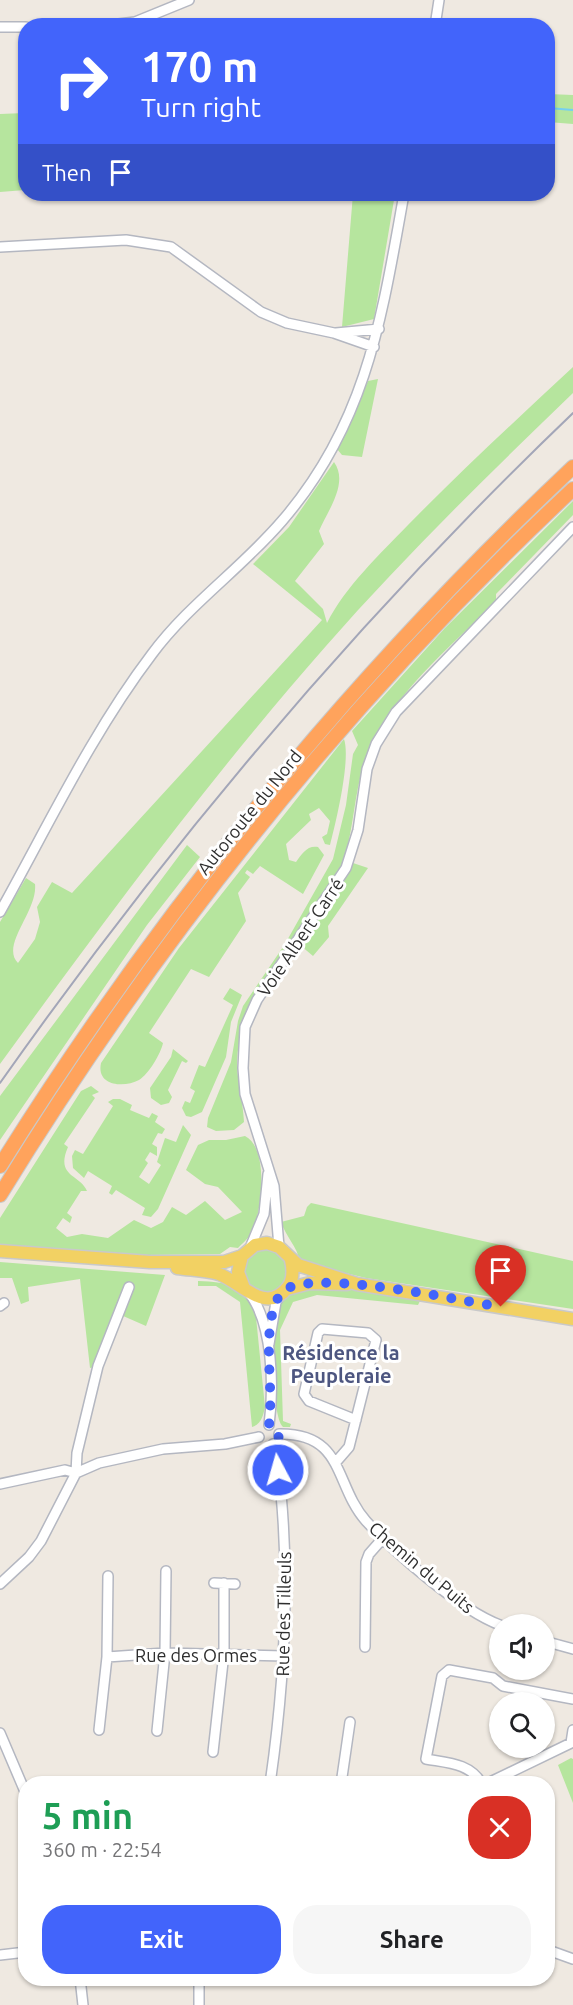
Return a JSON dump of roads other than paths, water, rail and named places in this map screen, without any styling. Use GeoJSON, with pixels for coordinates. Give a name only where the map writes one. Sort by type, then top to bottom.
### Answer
{"type":"FeatureCollection","features":[{"type":"Feature","properties":{"kind":"highway","name":"Autoroute du Nord"},"geometry":{"type":"LineString","coordinates":[[0,1166],[117,988],[267,793],[400,640],[573,467]]}},
{"type":"Feature","properties":{"kind":"highway","name":"Autoroute du Nord"},"geometry":{"type":"LineString","coordinates":[[0,1195],[134,991],[271,812],[410,653],[573,489]]}},
{"type":"Feature","properties":{"kind":"main road"},"geometry":{"type":"LineString","coordinates":[[0,1251],[150,1262],[224,1262],[261,1244],[279,1247],[291,1260],[309,1270],[357,1284],[573,1319]]}},
{"type":"Feature","properties":{"kind":"main road"},"geometry":{"type":"LineString","coordinates":[[246,1252],[238,1272],[246,1291]]}},
{"type":"Feature","properties":{"kind":"main road"},"geometry":{"type":"LineString","coordinates":[[284,1291],[292,1278],[291,1260]]}},
{"type":"Feature","properties":{"kind":"main road"},"geometry":{"type":"LineString","coordinates":[[150,1262],[165,1267],[215,1273],[246,1291],[266,1299],[310,1283],[357,1284]]}},
{"type":"Feature","properties":{"kind":"street"},"geometry":{"type":"LineString","coordinates":[[145,18],[189,0]]}},
{"type":"Feature","properties":{"kind":"street"},"geometry":{"type":"LineString","coordinates":[[436,18],[439,0]]}},
{"type":"Feature","properties":{"kind":"street"},"geometry":{"type":"LineString","coordinates":[[0,27],[18,27]]}},
{"type":"Feature","properties":{"kind":"street"},"geometry":{"type":"LineString","coordinates":[[0,912],[129,684],[167,635],[284,520],[324,464],[354,404],[374,347],[403,201]]}},
{"type":"Feature","properties":{"kind":"street"},"geometry":{"type":"LineString","coordinates":[[0,247],[126,240],[171,247],[261,312],[287,323],[334,333],[374,347]]}},
{"type":"Feature","properties":{"kind":"street"},"geometry":{"type":"LineString","coordinates":[[334,333],[379,329]]}},
{"type":"Feature","properties":{"kind":"street","name":"Voie Albert Carré"},"geometry":{"type":"LineString","coordinates":[[279,1247],[275,1229],[276,1199],[245,1094],[243,1068],[245,1027],[257,1000],[346,868],[358,830],[367,769],[376,744],[402,703],[573,527]]}},
{"type":"Feature","properties":{"kind":"street","name":"Voie Albert Carré"},"geometry":{"type":"LineString","coordinates":[[246,1252],[264,1214],[268,1171]]}},
{"type":"Feature","properties":{"kind":"street"},"geometry":{"type":"LineString","coordinates":[[0,1584],[16,1571],[41,1541],[76,1473],[77,1453],[98,1365],[129,1287]]}},
{"type":"Feature","properties":{"kind":"street"},"geometry":{"type":"LineString","coordinates":[[246,1291],[257,1304],[268,1346],[272,1405],[269,1425]]}},
{"type":"Feature","properties":{"kind":"street"},"geometry":{"type":"LineString","coordinates":[[268,1346],[276,1302],[284,1291]]}},
{"type":"Feature","properties":{"kind":"street"},"geometry":{"type":"LineString","coordinates":[[336,1462],[347,1452],[356,1420],[376,1340],[368,1333],[322,1329],[318,1334],[304,1394],[309,1401],[356,1420]]}},
{"type":"Feature","properties":{"kind":"street"},"geometry":{"type":"LineString","coordinates":[[269,1425],[279,1434],[278,1440],[273,1444],[264,1442],[260,1437],[260,1430],[269,1425]]}},
{"type":"Feature","properties":{"kind":"street","name":"Chemin du Puits"},"geometry":{"type":"LineString","coordinates":[[279,1434],[305,1436],[322,1447],[336,1462],[356,1506],[384,1537],[456,1600],[489,1619]]}},
{"type":"Feature","properties":{"kind":"street"},"geometry":{"type":"LineString","coordinates":[[0,1484],[65,1470],[76,1473],[99,1463],[163,1449],[225,1444],[260,1437]]}},
{"type":"Feature","properties":{"kind":"street","name":"Rue des Tilleuls"},"geometry":{"type":"LineString","coordinates":[[271,1776],[284,1656],[287,1589],[285,1538],[273,1444]]}},
{"type":"Feature","properties":{"kind":"street"},"geometry":{"type":"LineString","coordinates":[[365,1647],[366,1562],[369,1554],[384,1537]]}},
{"type":"Feature","properties":{"kind":"street"},"geometry":{"type":"LineString","coordinates":[[157,1731],[165,1653],[166,1571]]}},
{"type":"Feature","properties":{"kind":"street"},"geometry":{"type":"LineString","coordinates":[[99,1730],[107,1657],[108,1576]]}},
{"type":"Feature","properties":{"kind":"street"},"geometry":{"type":"LineString","coordinates":[[213,1583],[235,1584]]}},
{"type":"Feature","properties":{"kind":"street"},"geometry":{"type":"LineString","coordinates":[[213,1752],[224,1653],[224,1583]]}},
{"type":"Feature","properties":{"kind":"street"},"geometry":{"type":"LineString","coordinates":[[555,1644],[573,1649]]}},
{"type":"Feature","properties":{"kind":"street","name":"Rue des Ormes"},"geometry":{"type":"LineString","coordinates":[[107,1657],[165,1653],[284,1656]]}},
{"type":"Feature","properties":{"kind":"street"},"geometry":{"type":"LineString","coordinates":[[478,1776],[469,1768],[426,1759],[442,1676],[449,1670],[493,1678],[503,1686],[573,1699]]}},
{"type":"Feature","properties":{"kind":"street"},"geometry":{"type":"LineString","coordinates":[[342,1776],[350,1722]]}},
{"type":"Feature","properties":{"kind":"street"},"geometry":{"type":"LineString","coordinates":[[501,1776],[571,1743],[573,1730]]}},
{"type":"Feature","properties":{"kind":"street"},"geometry":{"type":"LineString","coordinates":[[0,1733],[4,1753],[18,1779]]}},
{"type":"Feature","properties":{"kind":"street"},"geometry":{"type":"LineString","coordinates":[[0,1954],[18,1953]]}},
{"type":"Feature","properties":{"kind":"street"},"geometry":{"type":"LineString","coordinates":[[555,1953],[573,1959]]}},
{"type":"Feature","properties":{"kind":"street"},"geometry":{"type":"LineString","coordinates":[[81,1986],[83,2005]]}},
{"type":"Feature","properties":{"kind":"street"},"geometry":{"type":"LineString","coordinates":[[199,1986],[199,2005]]}},
{"type":"Feature","properties":{"kind":"waterway"},"geometry":{"type":"LineString","coordinates":[[555,109],[573,110]]}},
{"type":"Feature","properties":{"kind":"railway"},"geometry":{"type":"LineString","coordinates":[[0,1083],[131,905],[270,734],[418,570],[494,490],[573,413]]}},
{"type":"Feature","properties":{"kind":"district","name":"Résidence la Peupleraie"},"geometry":{"type":"Point","coordinates":[341,1364]}}]}
